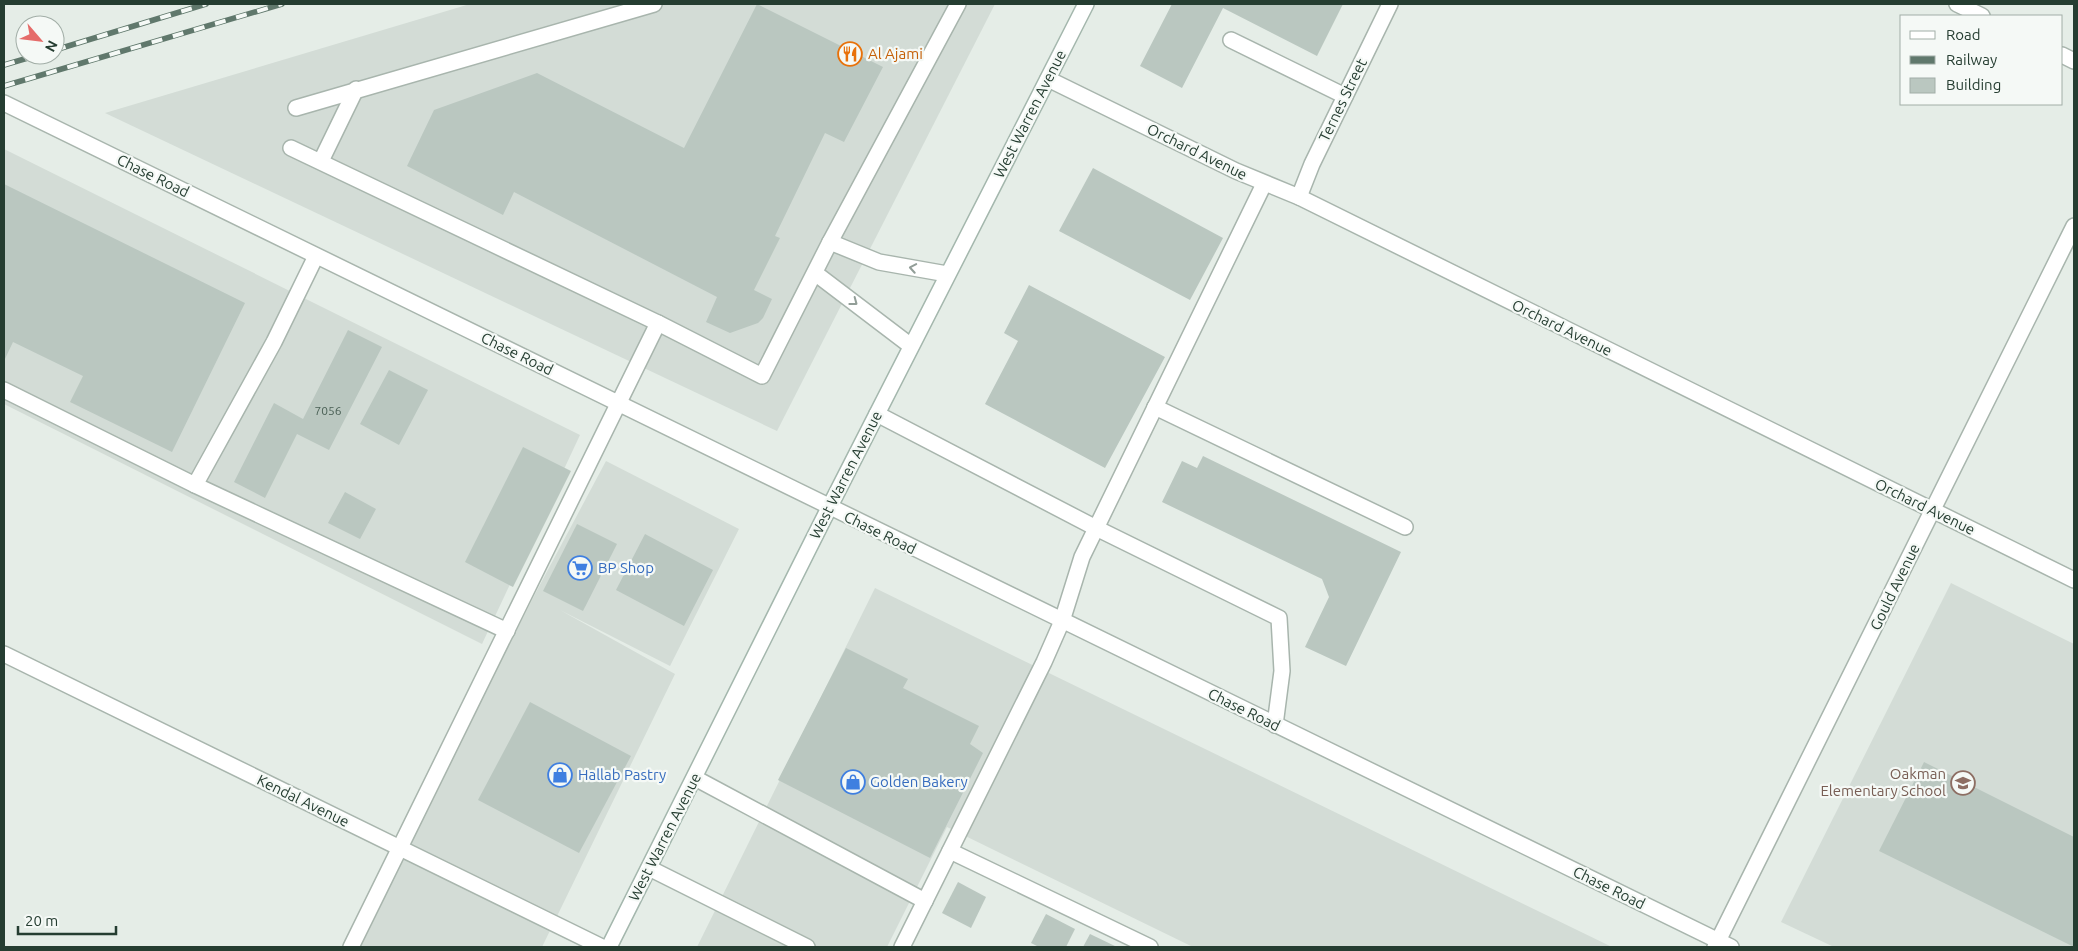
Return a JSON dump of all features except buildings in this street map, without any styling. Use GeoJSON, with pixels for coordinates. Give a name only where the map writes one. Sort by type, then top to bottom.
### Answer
{"type":"FeatureCollection","features":[{"type":"Feature","properties":{"kind":"street"},"geometry":{"type":"LineString","coordinates":[[296,108],[654,4]]}},
{"type":"Feature","properties":{"kind":"street"},"geometry":{"type":"LineString","coordinates":[[291,148],[658,323],[762,376],[830,242],[958,4]]}},
{"type":"Feature","properties":{"kind":"street","name":"West Warren Avenue"},"geometry":{"type":"LineString","coordinates":[[609,947],[947,274],[1086,4]]}},
{"type":"Feature","properties":{"kind":"street","name":"Ternes Street"},"geometry":{"type":"LineString","coordinates":[[1299,197],[1312,164],[1390,4]]}},
{"type":"Feature","properties":{"kind":"street"},"geometry":{"type":"LineString","coordinates":[[1957,4],[1980,15]]}},
{"type":"Feature","properties":{"kind":"street"},"geometry":{"type":"LineString","coordinates":[[1231,40],[1345,96]]}},
{"type":"Feature","properties":{"kind":"street","name":"Orchard Avenue"},"geometry":{"type":"LineString","coordinates":[[1048,79],[1264,184],[1299,197],[1932,512],[2074,580]]}},
{"type":"Feature","properties":{"kind":"street"},"geometry":{"type":"LineString","coordinates":[[321,161],[356,90]]}},
{"type":"Feature","properties":{"kind":"street","name":"Chase Road"},"geometry":{"type":"LineString","coordinates":[[4,103],[1721,945]]}},
{"type":"Feature","properties":{"kind":"street"},"geometry":{"type":"LineString","coordinates":[[902,947],[1044,662],[1062,621],[1082,557],[1264,184]]}},
{"type":"Feature","properties":{"kind":"street","name":"Gould Avenue"},"geometry":{"type":"LineString","coordinates":[[1721,945],[2074,226]]}},
{"type":"Feature","properties":{"kind":"street"},"geometry":{"type":"LineString","coordinates":[[830,242],[879,262],[947,274]]}},
{"type":"Feature","properties":{"kind":"street"},"geometry":{"type":"LineString","coordinates":[[195,485],[274,342],[316,256]]}},
{"type":"Feature","properties":{"kind":"street"},"geometry":{"type":"LineString","coordinates":[[815,273],[911,346]]}},
{"type":"Feature","properties":{"kind":"street"},"geometry":{"type":"LineString","coordinates":[[351,947],[658,323]]}},
{"type":"Feature","properties":{"kind":"street"},"geometry":{"type":"LineString","coordinates":[[4,390],[195,485],[506,631]]}},
{"type":"Feature","properties":{"kind":"street"},"geometry":{"type":"LineString","coordinates":[[1155,406],[1405,527]]}},
{"type":"Feature","properties":{"kind":"street"},"geometry":{"type":"LineString","coordinates":[[877,414],[1096,528],[1279,618],[1282,671],[1274,725]]}},
{"type":"Feature","properties":{"kind":"street","name":"Kendal Avenue"},"geometry":{"type":"LineString","coordinates":[[4,654],[602,947]]}},
{"type":"Feature","properties":{"kind":"street"},"geometry":{"type":"LineString","coordinates":[[695,778],[925,901]]}},
{"type":"Feature","properties":{"kind":"street"},"geometry":{"type":"LineString","coordinates":[[950,851],[1150,947]]}},
{"type":"Feature","properties":{"kind":"street"},"geometry":{"type":"LineString","coordinates":[[650,868],[807,947]]}},
{"type":"Feature","properties":{"kind":"shaded area"},"geometry":{"type":"Polygon","coordinates":[[[470,4],[995,4],[777,431],[105,113],[470,4]]]}},
{"type":"Feature","properties":{"kind":"shaded area"},"geometry":{"type":"Polygon","coordinates":[[[4,149],[580,435],[482,644],[4,404],[4,149]]]}},
{"type":"Feature","properties":{"kind":"shaded area"},"geometry":{"type":"Polygon","coordinates":[[[606,461],[739,529],[670,666],[560,610],[675,674],[542,947],[355,947],[534,596],[606,461]]]}},
{"type":"Feature","properties":{"kind":"shaded area","name":"Oakman Elementary School"},"geometry":{"type":"Polygon","coordinates":[[[1951,583],[2074,644],[2074,947],[1834,947],[1781,922],[1951,583]]]}},
{"type":"Feature","properties":{"kind":"shaded area"},"geometry":{"type":"Polygon","coordinates":[[[875,588],[1612,947],[1193,947],[947,827],[887,947],[697,947],[875,588]]]}},
{"type":"Feature","properties":{"kind":"railway"},"geometry":{"type":"LineString","coordinates":[[65,47],[206,4]]}},
{"type":"Feature","properties":{"kind":"railway"},"geometry":{"type":"LineString","coordinates":[[4,86],[282,4]]}},
{"type":"Feature","properties":{"kind":"railway"},"geometry":{"type":"LineString","coordinates":[[4,65],[15,62]]}},
{"type":"Feature","properties":{"kind":"place","name":"Al Ajami"},"geometry":{"type":"Point","coordinates":[850,54]}},
{"type":"Feature","properties":{"kind":"place","name":"BP Shop"},"geometry":{"type":"Point","coordinates":[580,568]}},
{"type":"Feature","properties":{"kind":"place","name":"Hallab Pastry"},"geometry":{"type":"Point","coordinates":[560,775]}},
{"type":"Feature","properties":{"kind":"place","name":"Golden Bakery"},"geometry":{"type":"Point","coordinates":[853,782]}},
{"type":"Feature","properties":{"kind":"place","name":"Oakman Elementary School"},"geometry":{"type":"Point","coordinates":[1963,783]}}]}
